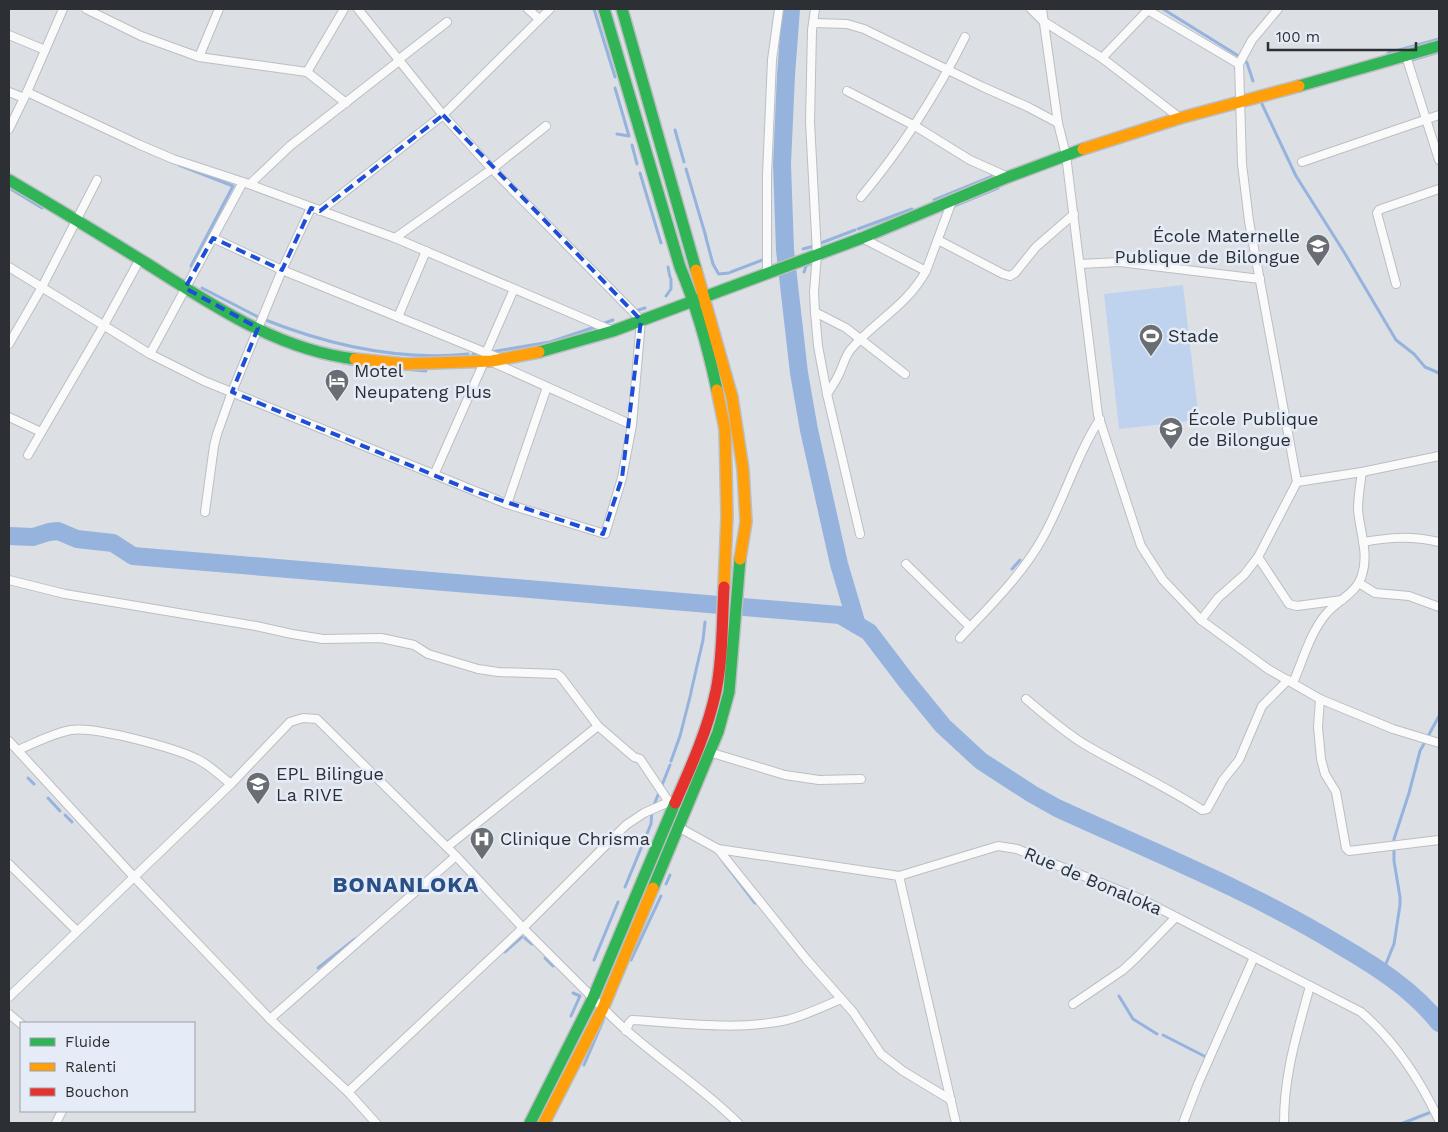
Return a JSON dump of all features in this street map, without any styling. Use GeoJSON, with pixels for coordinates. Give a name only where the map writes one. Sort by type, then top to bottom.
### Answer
{"type":"FeatureCollection","features":[{"type":"Feature","properties":{"kind":"main road"},"geometry":{"type":"LineString","coordinates":[[544,1123],[603,1008],[678,827],[676,806],[709,752],[718,732],[729,692],[735,634],[738,568],[746,522],[743,469],[732,397],[699,299],[680,267],[604,9]]}},
{"type":"Feature","properties":{"kind":"main road"},"geometry":{"type":"LineString","coordinates":[[530,1123],[593,998],[676,806],[697,750],[716,690],[720,663],[727,516],[725,429],[699,299],[622,9]]}},
{"type":"Feature","properties":{"kind":"main road"},"geometry":{"type":"LineString","coordinates":[[9,180],[77,220],[219,309],[298,346],[339,357],[405,364],[491,359],[557,348],[613,331],[862,238],[1066,155],[1180,118],[1240,103],[1439,46]]}},
{"type":"Feature","properties":{"kind":"main road"},"geometry":{"type":"LineString","coordinates":[[523,1123],[537,1110]]}},
{"type":"Feature","properties":{"kind":"street"},"geometry":{"type":"LineString","coordinates":[[9,129],[26,95],[63,9]]}},
{"type":"Feature","properties":{"kind":"street"},"geometry":{"type":"LineString","coordinates":[[86,9],[141,36],[199,57],[307,72],[346,103]]}},
{"type":"Feature","properties":{"kind":"street"},"geometry":{"type":"LineString","coordinates":[[199,57],[218,9]]}},
{"type":"Feature","properties":{"kind":"street"},"geometry":{"type":"LineString","coordinates":[[307,72],[344,9]]}},
{"type":"Feature","properties":{"kind":"street"},"geometry":{"type":"LineString","coordinates":[[9,267],[150,354],[204,381],[507,504],[605,534],[622,478],[632,425],[641,320],[492,169],[443,115],[358,9]]}},
{"type":"Feature","properties":{"kind":"street"},"geometry":{"type":"LineString","coordinates":[[528,9],[540,19]]}},
{"type":"Feature","properties":{"kind":"street"},"geometry":{"type":"LineString","coordinates":[[320,211],[443,115],[550,9]]}},
{"type":"Feature","properties":{"kind":"street"},"geometry":{"type":"LineString","coordinates":[[771,272],[767,174],[772,60],[779,9]]}},
{"type":"Feature","properties":{"kind":"street"},"geometry":{"type":"LineString","coordinates":[[815,9],[810,122],[817,254],[814,292],[815,312],[827,394],[860,534]]}},
{"type":"Feature","properties":{"kind":"street"},"geometry":{"type":"LineString","coordinates":[[1031,9],[1043,21],[1102,58],[1180,118]]}},
{"type":"Feature","properties":{"kind":"street"},"geometry":{"type":"LineString","coordinates":[[1042,9],[1058,123],[1066,155],[1100,419],[1141,546],[1163,580],[1201,620],[1268,669],[1320,699],[1393,730],[1439,743]]}},
{"type":"Feature","properties":{"kind":"street"},"geometry":{"type":"LineString","coordinates":[[1102,58],[1148,9],[1239,64]]}},
{"type":"Feature","properties":{"kind":"street"},"geometry":{"type":"LineString","coordinates":[[1201,620],[1218,598],[1244,575],[1258,557],[1296,482],[1245,192],[1240,103],[1239,64],[1252,40],[1278,9]]}},
{"type":"Feature","properties":{"kind":"street"},"geometry":{"type":"LineString","coordinates":[[150,354],[213,238],[247,183],[290,146],[447,22]]}},
{"type":"Feature","properties":{"kind":"street"},"geometry":{"type":"LineString","coordinates":[[813,23],[856,26],[1058,123]]}},
{"type":"Feature","properties":{"kind":"street"},"geometry":{"type":"LineString","coordinates":[[9,35],[45,50]]}},
{"type":"Feature","properties":{"kind":"street"},"geometry":{"type":"LineString","coordinates":[[861,197],[906,140],[948,70],[965,37]]}},
{"type":"Feature","properties":{"kind":"street"},"geometry":{"type":"LineString","coordinates":[[1406,56],[1439,160]]}},
{"type":"Feature","properties":{"kind":"street"},"geometry":{"type":"LineString","coordinates":[[847,91],[915,126],[970,160],[1008,177]]}},
{"type":"Feature","properties":{"kind":"street"},"geometry":{"type":"LineString","coordinates":[[9,92],[26,95],[173,159],[247,183],[395,238],[613,331]]}},
{"type":"Feature","properties":{"kind":"street"},"geometry":{"type":"LineString","coordinates":[[1302,162],[1439,114]]}},
{"type":"Feature","properties":{"kind":"street"},"geometry":{"type":"LineString","coordinates":[[395,238],[492,169],[546,126]]}},
{"type":"Feature","properties":{"kind":"street"},"geometry":{"type":"LineString","coordinates":[[9,344],[42,287],[97,180]]}},
{"type":"Feature","properties":{"kind":"street"},"geometry":{"type":"LineString","coordinates":[[1396,284],[1377,214],[1379,210],[1439,189]]}},
{"type":"Feature","properties":{"kind":"street"},"geometry":{"type":"LineString","coordinates":[[827,394],[838,376],[849,351],[860,339],[902,304],[914,290],[926,271],[952,201]]}},
{"type":"Feature","properties":{"kind":"street"},"geometry":{"type":"LineString","coordinates":[[205,512],[214,446],[232,392],[282,270],[311,208]]}},
{"type":"Feature","properties":{"kind":"street"},"geometry":{"type":"LineString","coordinates":[[938,240],[1010,276],[1013,275],[1036,247],[1074,214]]}},
{"type":"Feature","properties":{"kind":"street"},"geometry":{"type":"LineString","coordinates":[[213,238],[282,270],[398,317],[632,425]]}},
{"type":"Feature","properties":{"kind":"street"},"geometry":{"type":"LineString","coordinates":[[862,238],[926,271]]}},
{"type":"Feature","properties":{"kind":"street"},"geometry":{"type":"LineString","coordinates":[[398,317],[426,251]]}},
{"type":"Feature","properties":{"kind":"street"},"geometry":{"type":"LineString","coordinates":[[28,455],[140,259]]}},
{"type":"Feature","properties":{"kind":"street"},"geometry":{"type":"LineString","coordinates":[[1080,264],[1120,262],[1260,280]]}},
{"type":"Feature","properties":{"kind":"street"},"geometry":{"type":"LineString","coordinates":[[434,475],[491,359],[514,289]]}},
{"type":"Feature","properties":{"kind":"street"},"geometry":{"type":"LineString","coordinates":[[815,312],[846,328],[905,374]]}},
{"type":"Feature","properties":{"kind":"street"},"geometry":{"type":"LineString","coordinates":[[507,504],[547,387]]}},
{"type":"Feature","properties":{"kind":"street"},"geometry":{"type":"LineString","coordinates":[[9,416],[41,432]]}},
{"type":"Feature","properties":{"kind":"street"},"geometry":{"type":"LineString","coordinates":[[960,638],[1004,591],[1031,557],[1058,507],[1090,435],[1100,419]]}},
{"type":"Feature","properties":{"kind":"street"},"geometry":{"type":"LineString","coordinates":[[1296,482],[1362,472],[1439,456]]}},
{"type":"Feature","properties":{"kind":"street"},"geometry":{"type":"LineString","coordinates":[[1026,699],[1056,725],[1084,744],[1171,790],[1202,810],[1207,809],[1222,780],[1239,760],[1262,706],[1291,681],[1314,633],[1326,614],[1359,583],[1363,573],[1363,542],[1358,508],[1362,472]]}},
{"type":"Feature","properties":{"kind":"street"},"geometry":{"type":"LineString","coordinates":[[1363,542],[1387,537],[1411,537],[1439,542]]}},
{"type":"Feature","properties":{"kind":"street"},"geometry":{"type":"LineString","coordinates":[[1258,557],[1284,600],[1289,604],[1297,606],[1342,600]]}},
{"type":"Feature","properties":{"kind":"street"},"geometry":{"type":"LineString","coordinates":[[906,564],[970,627]]}},
{"type":"Feature","properties":{"kind":"street"},"geometry":{"type":"LineString","coordinates":[[9,580],[65,594],[323,639],[381,638],[414,645],[428,654],[461,664],[498,672],[557,674],[561,676],[598,726],[634,757],[640,759],[676,806],[644,813],[626,825],[523,928],[348,1092]]}},
{"type":"Feature","properties":{"kind":"street"},"geometry":{"type":"LineString","coordinates":[[1359,583],[1375,593],[1410,596],[1439,607]]}},
{"type":"Feature","properties":{"kind":"street"},"geometry":{"type":"LineString","coordinates":[[1320,699],[1318,727],[1321,759],[1325,774],[1336,792],[1346,848],[1349,851],[1439,840]]}},
{"type":"Feature","properties":{"kind":"street"},"geometry":{"type":"LineString","coordinates":[[9,997],[231,784],[290,722],[303,718],[317,719],[456,856],[523,928],[626,1031],[704,1092],[738,1123]]}},
{"type":"Feature","properties":{"kind":"street"},"geometry":{"type":"LineString","coordinates":[[447,847],[598,726]]}},
{"type":"Feature","properties":{"kind":"street"},"geometry":{"type":"LineString","coordinates":[[18,750],[73,730],[90,731],[142,741],[189,756],[204,763],[231,784]]}},
{"type":"Feature","properties":{"kind":"street"},"geometry":{"type":"LineString","coordinates":[[9,741],[134,877],[270,1020],[348,1092],[376,1123]]}},
{"type":"Feature","properties":{"kind":"street"},"geometry":{"type":"LineString","coordinates":[[709,752],[785,775],[802,778],[861,779]]}},
{"type":"Feature","properties":{"kind":"street","name":"Rue de Bonaloka"},"geometry":{"type":"LineString","coordinates":[[678,827],[718,850],[899,876],[998,846],[1017,849],[1143,900],[1361,1012],[1374,1024],[1417,1078],[1439,1120]]}},
{"type":"Feature","properties":{"kind":"street"},"geometry":{"type":"LineString","coordinates":[[718,850],[864,1027],[881,1054],[951,1100]]}},
{"type":"Feature","properties":{"kind":"street"},"geometry":{"type":"LineString","coordinates":[[270,1020],[456,856]]}},
{"type":"Feature","properties":{"kind":"street"},"geometry":{"type":"LineString","coordinates":[[9,864],[77,931]]}},
{"type":"Feature","properties":{"kind":"street"},"geometry":{"type":"LineString","coordinates":[[899,876],[956,1123]]}},
{"type":"Feature","properties":{"kind":"street"},"geometry":{"type":"LineString","coordinates":[[1074,1004],[1123,970],[1176,917]]}},
{"type":"Feature","properties":{"kind":"street"},"geometry":{"type":"LineString","coordinates":[[1183,1123],[1198,1084],[1254,957]]}},
{"type":"Feature","properties":{"kind":"street"},"geometry":{"type":"LineString","coordinates":[[1284,1123],[1286,1084],[1295,1039],[1310,986]]}},
{"type":"Feature","properties":{"kind":"street"},"geometry":{"type":"LineString","coordinates":[[626,1031],[632,1020],[732,1026],[788,1020],[841,999]]}},
{"type":"Feature","properties":{"kind":"street"},"geometry":{"type":"LineString","coordinates":[[9,1014],[20,1023]]}},
{"type":"Feature","properties":{"kind":"highlighted area"},"geometry":{"type":"Polygon","coordinates":[[[443,115],[641,320],[622,478],[603,534],[470,490],[232,392],[258,328],[185,288],[213,238],[282,270],[311,208],[320,211],[443,115]]]}},
{"type":"Feature","properties":{"kind":"shaded area","name":"Stade"},"geometry":{"type":"Polygon","coordinates":[[[1183,285],[1199,420],[1119,429],[1104,294],[1183,285]]]}},
{"type":"Feature","properties":{"kind":"waterway"},"geometry":{"type":"LineString","coordinates":[[594,9],[615,77]]}},
{"type":"Feature","properties":{"kind":"waterway"},"geometry":{"type":"LineString","coordinates":[[791,9],[782,164],[785,250],[799,373],[809,430],[839,564],[857,625]]}},
{"type":"Feature","properties":{"kind":"waterway"},"geometry":{"type":"LineString","coordinates":[[1163,9],[1237,55]]}},
{"type":"Feature","properties":{"kind":"waterway"},"geometry":{"type":"LineString","coordinates":[[1388,53],[1439,39]]}},
{"type":"Feature","properties":{"kind":"waterway"},"geometry":{"type":"LineString","coordinates":[[1412,60],[1439,52]]}},
{"type":"Feature","properties":{"kind":"waterway"},"geometry":{"type":"LineString","coordinates":[[1244,59],[1253,81]]}},
{"type":"Feature","properties":{"kind":"waterway"},"geometry":{"type":"LineString","coordinates":[[615,88],[629,136],[617,134]]}},
{"type":"Feature","properties":{"kind":"waterway"},"geometry":{"type":"LineString","coordinates":[[1262,104],[1296,176],[1396,340],[1414,354],[1425,367],[1439,373]]}},
{"type":"Feature","properties":{"kind":"waterway"},"geometry":{"type":"LineString","coordinates":[[675,130],[684,162]]}},
{"type":"Feature","properties":{"kind":"waterway"},"geometry":{"type":"LineString","coordinates":[[632,145],[637,164]]}},
{"type":"Feature","properties":{"kind":"waterway"},"geometry":{"type":"LineString","coordinates":[[179,165],[233,186],[191,266]]}},
{"type":"Feature","properties":{"kind":"waterway"},"geometry":{"type":"LineString","coordinates":[[686,169],[706,237]]}},
{"type":"Feature","properties":{"kind":"waterway"},"geometry":{"type":"LineString","coordinates":[[640,173],[661,243]]}},
{"type":"Feature","properties":{"kind":"waterway"},"geometry":{"type":"LineString","coordinates":[[934,200],[993,176]]}},
{"type":"Feature","properties":{"kind":"waterway"},"geometry":{"type":"LineString","coordinates":[[9,188],[42,208]]}},
{"type":"Feature","properties":{"kind":"waterway"},"geometry":{"type":"LineString","coordinates":[[954,206],[998,188]]}},
{"type":"Feature","properties":{"kind":"waterway"},"geometry":{"type":"LineString","coordinates":[[858,229],[912,209]]}},
{"type":"Feature","properties":{"kind":"waterway"},"geometry":{"type":"LineString","coordinates":[[821,243],[855,230]]}},
{"type":"Feature","properties":{"kind":"waterway"},"geometry":{"type":"LineString","coordinates":[[706,238],[713,264],[718,273]]}},
{"type":"Feature","properties":{"kind":"waterway"},"geometry":{"type":"LineString","coordinates":[[803,249],[814,246]]}},
{"type":"Feature","properties":{"kind":"waterway"},"geometry":{"type":"LineString","coordinates":[[780,258],[790,254]]}},
{"type":"Feature","properties":{"kind":"waterway"},"geometry":{"type":"LineString","coordinates":[[731,272],[765,259]]}},
{"type":"Feature","properties":{"kind":"waterway"},"geometry":{"type":"LineString","coordinates":[[804,272],[806,266],[816,261]]}},
{"type":"Feature","properties":{"kind":"waterway"},"geometry":{"type":"LineString","coordinates":[[668,267],[670,277]]}},
{"type":"Feature","properties":{"kind":"waterway"},"geometry":{"type":"LineString","coordinates":[[719,274],[729,273]]}},
{"type":"Feature","properties":{"kind":"waterway"},"geometry":{"type":"LineString","coordinates":[[666,296],[671,289],[671,279]]}},
{"type":"Feature","properties":{"kind":"waterway"},"geometry":{"type":"LineString","coordinates":[[202,288],[260,318]]}},
{"type":"Feature","properties":{"kind":"waterway"},"geometry":{"type":"LineString","coordinates":[[635,311],[645,308]]}},
{"type":"Feature","properties":{"kind":"waterway"},"geometry":{"type":"LineString","coordinates":[[263,319],[313,336],[364,349],[416,355],[468,354]]}},
{"type":"Feature","properties":{"kind":"waterway"},"geometry":{"type":"LineString","coordinates":[[602,324],[613,320]]}},
{"type":"Feature","properties":{"kind":"waterway"},"geometry":{"type":"LineString","coordinates":[[491,352],[550,342],[598,326]]}},
{"type":"Feature","properties":{"kind":"waterway"},"geometry":{"type":"LineString","coordinates":[[473,354],[482,353]]}},
{"type":"Feature","properties":{"kind":"waterway"},"geometry":{"type":"LineString","coordinates":[[343,363],[378,369]]}},
{"type":"Feature","properties":{"kind":"waterway"},"geometry":{"type":"LineString","coordinates":[[402,369],[426,371]]}},
{"type":"Feature","properties":{"kind":"waterway"},"geometry":{"type":"LineString","coordinates":[[9,536],[33,537],[58,531],[77,539],[113,543],[133,556],[840,615],[869,632],[943,726],[981,761],[1057,808],[1201,873],[1307,926],[1368,962],[1394,980],[1418,1000],[1439,1023]]}},
{"type":"Feature","properties":{"kind":"waterway"},"geometry":{"type":"LineString","coordinates":[[1012,569],[1020,560]]}},
{"type":"Feature","properties":{"kind":"waterway"},"geometry":{"type":"LineString","coordinates":[[691,692],[703,640],[705,622]]}},
{"type":"Feature","properties":{"kind":"waterway"},"geometry":{"type":"LineString","coordinates":[[671,761],[680,736],[691,693]]}},
{"type":"Feature","properties":{"kind":"waterway"},"geometry":{"type":"LineString","coordinates":[[1383,971],[1394,944],[1400,905],[1394,861],[1394,839],[1420,751],[1439,716]]}},
{"type":"Feature","properties":{"kind":"waterway"},"geometry":{"type":"LineString","coordinates":[[625,887],[651,824],[652,810],[670,765]]}},
{"type":"Feature","properties":{"kind":"waterway"},"geometry":{"type":"LineString","coordinates":[[28,778],[34,784]]}},
{"type":"Feature","properties":{"kind":"waterway"},"geometry":{"type":"LineString","coordinates":[[48,798],[60,811]]}},
{"type":"Feature","properties":{"kind":"waterway"},"geometry":{"type":"LineString","coordinates":[[65,815],[72,822]]}},
{"type":"Feature","properties":{"kind":"waterway"},"geometry":{"type":"LineString","coordinates":[[723,861],[755,903]]}},
{"type":"Feature","properties":{"kind":"waterway"},"geometry":{"type":"LineString","coordinates":[[666,884],[670,875]]}},
{"type":"Feature","properties":{"kind":"waterway"},"geometry":{"type":"LineString","coordinates":[[631,960],[661,896]]}},
{"type":"Feature","properties":{"kind":"waterway"},"geometry":{"type":"LineString","coordinates":[[594,960],[618,902]]}},
{"type":"Feature","properties":{"kind":"waterway"},"geometry":{"type":"LineString","coordinates":[[505,952],[522,937]]}},
{"type":"Feature","properties":{"kind":"waterway"},"geometry":{"type":"LineString","coordinates":[[525,938],[532,944]]}},
{"type":"Feature","properties":{"kind":"waterway"},"geometry":{"type":"LineString","coordinates":[[318,968],[355,939]]}},
{"type":"Feature","properties":{"kind":"waterway"},"geometry":{"type":"LineString","coordinates":[[545,958],[553,966]]}},
{"type":"Feature","properties":{"kind":"waterway"},"geometry":{"type":"LineString","coordinates":[[571,1016],[580,996],[573,993]]}},
{"type":"Feature","properties":{"kind":"waterway"},"geometry":{"type":"LineString","coordinates":[[1119,996],[1133,1019],[1157,1034]]}},
{"type":"Feature","properties":{"kind":"waterway"},"geometry":{"type":"LineString","coordinates":[[584,1065],[603,1021]]}},
{"type":"Feature","properties":{"kind":"waterway"},"geometry":{"type":"LineString","coordinates":[[1163,1035],[1208,1058]]}},
{"type":"Feature","properties":{"kind":"waterway"},"geometry":{"type":"LineString","coordinates":[[1403,1123],[1439,1109]]}},
{"type":"Feature","properties":{"kind":"traffic: fast"},"geometry":{"type":"LineString","coordinates":[[604,9],[680,267],[702,328],[717,390]]}},
{"type":"Feature","properties":{"kind":"traffic: fast"},"geometry":{"type":"LineString","coordinates":[[622,9],[696,270]]}},
{"type":"Feature","properties":{"kind":"traffic: fast"},"geometry":{"type":"LineString","coordinates":[[1299,86],[1439,46]]}},
{"type":"Feature","properties":{"kind":"traffic: fast"},"geometry":{"type":"LineString","coordinates":[[539,352],[613,331],[862,238],[1008,177],[1083,149]]}},
{"type":"Feature","properties":{"kind":"traffic: fast"},"geometry":{"type":"LineString","coordinates":[[9,180],[195,294],[246,323],[299,346],[326,354],[355,359]]}},
{"type":"Feature","properties":{"kind":"traffic: fast"},"geometry":{"type":"LineString","coordinates":[[653,888],[718,732],[729,692],[740,559]]}},
{"type":"Feature","properties":{"kind":"traffic: fast"},"geometry":{"type":"LineString","coordinates":[[530,1123],[593,998],[675,803]]}},
{"type":"Feature","properties":{"kind":"traffic: slow"},"geometry":{"type":"LineString","coordinates":[[1083,149],[1180,118],[1299,86]]}},
{"type":"Feature","properties":{"kind":"traffic: slow"},"geometry":{"type":"LineString","coordinates":[[696,270],[732,397],[743,469],[746,522],[740,559]]}},
{"type":"Feature","properties":{"kind":"traffic: slow"},"geometry":{"type":"LineString","coordinates":[[355,359],[405,364],[492,361],[539,352]]}},
{"type":"Feature","properties":{"kind":"traffic: slow"},"geometry":{"type":"LineString","coordinates":[[717,390],[725,429],[727,516],[724,587]]}},
{"type":"Feature","properties":{"kind":"traffic: slow"},"geometry":{"type":"LineString","coordinates":[[544,1123],[603,1008],[653,888]]}},
{"type":"Feature","properties":{"kind":"traffic: jam"},"geometry":{"type":"LineString","coordinates":[[675,803],[704,734],[713,705],[721,652],[724,587]]}},
{"type":"Feature","properties":{"kind":"place","name":"École Maternelle Publique de Bilongue"},"geometry":{"type":"Point","coordinates":[1318,267]}},
{"type":"Feature","properties":{"kind":"place","name":"Stade"},"geometry":{"type":"Point","coordinates":[1151,357]}},
{"type":"Feature","properties":{"kind":"place","name":"Motel Neupateng Plus"},"geometry":{"type":"Point","coordinates":[337,402]}},
{"type":"Feature","properties":{"kind":"place","name":"École Publique de Bilongue"},"geometry":{"type":"Point","coordinates":[1171,450]}},
{"type":"Feature","properties":{"kind":"place","name":"EPL Bilingue La RIVE"},"geometry":{"type":"Point","coordinates":[258,805]}},
{"type":"Feature","properties":{"kind":"place","name":"Clinique Chrisma"},"geometry":{"type":"Point","coordinates":[482,860]}},
{"type":"Feature","properties":{"kind":"district","name":"BONANLOKA"},"geometry":{"type":"Point","coordinates":[406,884]}}]}
